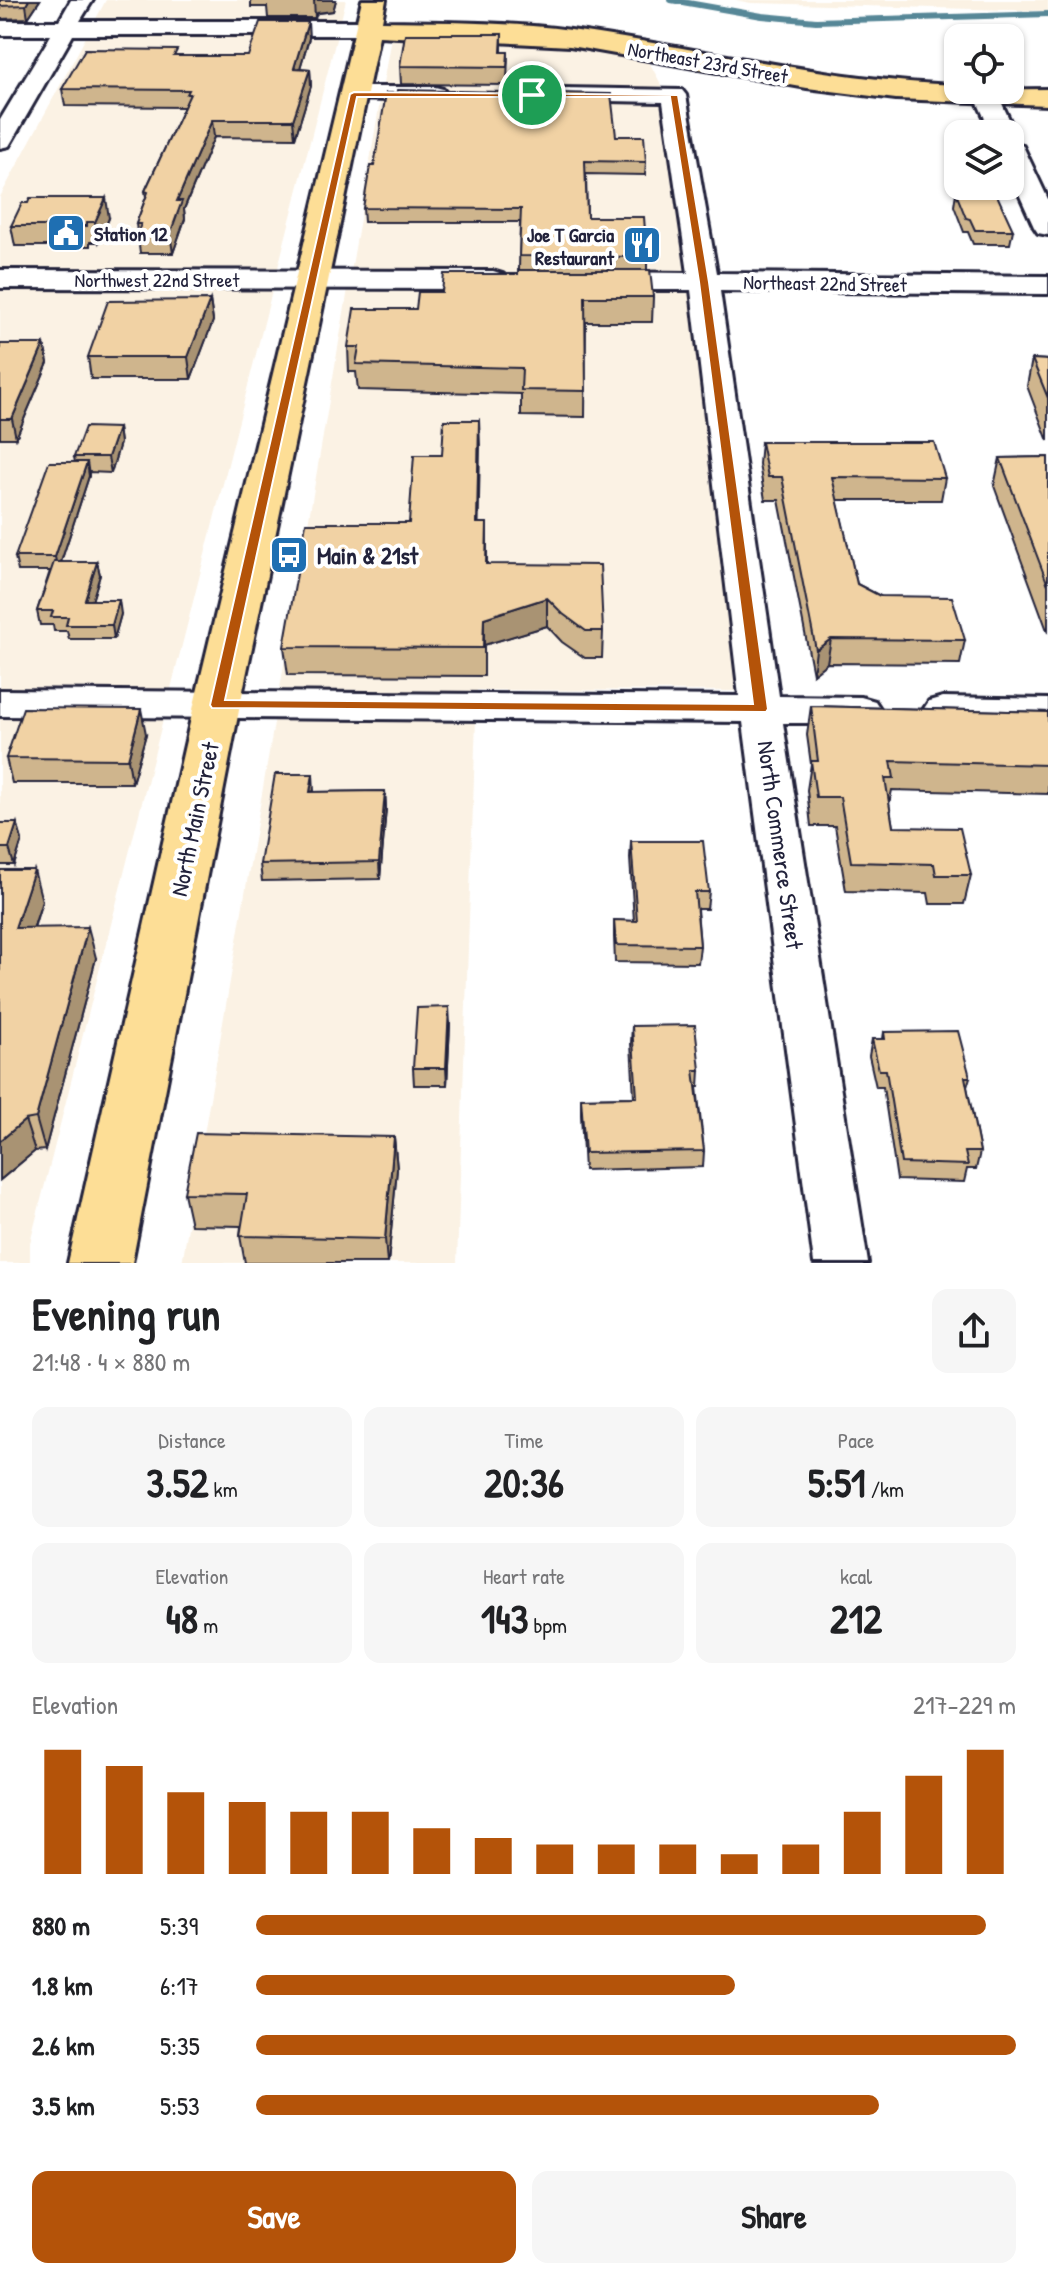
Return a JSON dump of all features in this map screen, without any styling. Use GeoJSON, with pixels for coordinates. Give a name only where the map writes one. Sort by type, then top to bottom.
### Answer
{"type":"FeatureCollection","features":[{"type":"Feature","properties":{"kind":"main road","name":"North Main Street"},"geometry":{"type":"LineString","coordinates":[[100,1263],[217,705],[371,14]]}},
{"type":"Feature","properties":{"kind":"main road","name":"Northeast 23rd Street"},"geometry":{"type":"LineString","coordinates":[[371,14],[479,31],[570,38],[807,80],[944,94]]}},
{"type":"Feature","properties":{"kind":"main road","name":"Northeast 23rd Street"},"geometry":{"type":"LineString","coordinates":[[1024,97],[1048,97]]}},
{"type":"Feature","properties":{"kind":"street"},"geometry":{"type":"LineString","coordinates":[[0,141],[82,0]]}},
{"type":"Feature","properties":{"kind":"street"},"geometry":{"type":"LineString","coordinates":[[0,28],[66,28],[371,14]]}},
{"type":"Feature","properties":{"kind":"street"},"geometry":{"type":"LineString","coordinates":[[354,94],[456,94]]}},
{"type":"Feature","properties":{"kind":"street","name":"Northeast 23rd Street"},"geometry":{"type":"LineString","coordinates":[[532,95],[674,95]]}},
{"type":"Feature","properties":{"kind":"street","name":"North Commerce Street"},"geometry":{"type":"LineString","coordinates":[[674,95],[704,282],[761,709],[841,1263]]}},
{"type":"Feature","properties":{"kind":"street"},"geometry":{"type":"LineString","coordinates":[[1024,176],[1048,227]]}},
{"type":"Feature","properties":{"kind":"street","name":"Northwest 22nd Street"},"geometry":{"type":"LineString","coordinates":[[0,279],[314,280]]}},
{"type":"Feature","properties":{"kind":"street"},"geometry":{"type":"LineString","coordinates":[[314,280],[521,280]]}},
{"type":"Feature","properties":{"kind":"street","name":"Northeast 22nd Street"},"geometry":{"type":"LineString","coordinates":[[567,281],[1048,285]]}},
{"type":"Feature","properties":{"kind":"street"},"geometry":{"type":"LineString","coordinates":[[0,703],[1048,712]]}},
{"type":"Feature","properties":{"kind":"shaded area"},"geometry":{"type":"Polygon","coordinates":[[[106,0],[346,0],[30,1243],[30,1263],[0,1263],[0,197],[106,0]]]}},
{"type":"Feature","properties":{"kind":"shaded area"},"geometry":{"type":"Polygon","coordinates":[[[735,0],[1048,0],[1048,11],[751,3],[735,0]]]}},
{"type":"Feature","properties":{"kind":"shaded area"},"geometry":{"type":"Polygon","coordinates":[[[391,37],[515,42],[648,60],[662,86],[741,691],[477,690],[457,1263],[182,1263],[391,37]]]}},
{"type":"Feature","properties":{"kind":"building"},"geometry":{"type":"Polygon","coordinates":[[[0,0],[29,0],[26,5],[0,6],[0,0]]]}},
{"type":"Feature","properties":{"kind":"building"},"geometry":{"type":"Polygon","coordinates":[[[260,22],[308,22],[294,68],[310,69],[293,120],[212,120],[177,201],[182,201],[170,234],[137,234],[141,224],[136,224],[148,192],[145,191],[190,94],[187,94],[189,90],[62,89],[85,49],[177,50],[174,56],[248,56],[260,22]]]}},
{"type":"Feature","properties":{"kind":"building"},"geometry":{"type":"Polygon","coordinates":[[[405,34],[502,34],[501,52],[508,52],[507,67],[400,66],[405,34]]]}},
{"type":"Feature","properties":{"kind":"building"},"geometry":{"type":"Polygon","coordinates":[[[398,90],[611,94],[616,136],[644,136],[646,162],[585,161],[587,217],[644,217],[647,257],[519,256],[521,209],[363,208],[370,166],[374,166],[386,93],[397,93],[398,90]]]}},
{"type":"Feature","properties":{"kind":"building"},"geometry":{"type":"Polygon","coordinates":[[[30,198],[106,198],[95,222],[87,222],[87,226],[11,226],[22,203],[28,203],[30,198]]]}},
{"type":"Feature","properties":{"kind":"building"},"geometry":{"type":"Polygon","coordinates":[[[959,200],[999,200],[1013,230],[975,230],[970,219],[966,218],[959,200]]]}},
{"type":"Feature","properties":{"kind":"building"},"geometry":{"type":"Polygon","coordinates":[[[518,270],[650,270],[653,297],[585,297],[586,391],[521,390],[522,368],[356,364],[359,347],[348,347],[354,309],[416,309],[418,292],[442,292],[444,274],[518,274],[518,270]]]}},
{"type":"Feature","properties":{"kind":"building"},"geometry":{"type":"Polygon","coordinates":[[[210,300],[188,357],[88,357],[108,301],[210,300]]]}},
{"type":"Feature","properties":{"kind":"building"},"geometry":{"type":"Polygon","coordinates":[[[0,344],[44,344],[12,419],[0,419],[0,344]]]}},
{"type":"Feature","properties":{"kind":"building"},"geometry":{"type":"Polygon","coordinates":[[[1032,359],[1048,360],[1048,398],[1032,359]]]}},
{"type":"Feature","properties":{"kind":"building"},"geometry":{"type":"Polygon","coordinates":[[[444,420],[479,420],[477,523],[487,523],[486,564],[600,565],[603,631],[586,631],[547,598],[484,618],[483,648],[284,647],[306,523],[409,523],[414,455],[442,455],[444,420]]]}},
{"type":"Feature","properties":{"kind":"building"},"geometry":{"type":"Polygon","coordinates":[[[85,427],[118,428],[108,457],[74,457],[85,427]]]}},
{"type":"Feature","properties":{"kind":"building"},"geometry":{"type":"Polygon","coordinates":[[[761,442],[934,442],[945,478],[832,477],[857,584],[880,596],[952,597],[965,640],[831,639],[816,650],[782,477],[768,477],[761,442]]]}},
{"type":"Feature","properties":{"kind":"building"},"geometry":{"type":"Polygon","coordinates":[[[1048,457],[1048,585],[1000,458],[1048,457]]]}},
{"type":"Feature","properties":{"kind":"building"},"geometry":{"type":"Polygon","coordinates":[[[49,462],[87,462],[55,557],[15,557],[49,462]]]}},
{"type":"Feature","properties":{"kind":"building"},"geometry":{"type":"Polygon","coordinates":[[[54,562],[97,562],[85,600],[119,600],[112,625],[66,625],[68,617],[51,617],[53,611],[37,611],[54,562]]]}},
{"type":"Feature","properties":{"kind":"building"},"geometry":{"type":"Polygon","coordinates":[[[811,706],[1048,712],[1048,765],[891,761],[894,778],[885,778],[893,827],[960,828],[971,875],[936,875],[934,864],[851,862],[840,797],[816,797],[811,761],[818,761],[811,706]]]}},
{"type":"Feature","properties":{"kind":"building"},"geometry":{"type":"Polygon","coordinates":[[[23,708],[141,709],[128,759],[6,758],[23,708]]]}},
{"type":"Feature","properties":{"kind":"building"},"geometry":{"type":"Polygon","coordinates":[[[275,774],[313,774],[310,792],[385,791],[379,862],[260,864],[275,774]]]}},
{"type":"Feature","properties":{"kind":"building"},"geometry":{"type":"Polygon","coordinates":[[[0,823],[17,823],[9,848],[0,848],[0,823]]]}},
{"type":"Feature","properties":{"kind":"building"},"geometry":{"type":"Polygon","coordinates":[[[631,841],[703,841],[709,892],[695,892],[700,946],[616,945],[614,920],[637,921],[631,841]]]}},
{"type":"Feature","properties":{"kind":"building"},"geometry":{"type":"Polygon","coordinates":[[[0,870],[34,870],[15,928],[88,927],[36,1118],[25,1120],[0,1141],[0,870]]]}},
{"type":"Feature","properties":{"kind":"building"},"geometry":{"type":"Polygon","coordinates":[[[449,1007],[446,1068],[413,1068],[417,1008],[449,1007]]]}},
{"type":"Feature","properties":{"kind":"building"},"geometry":{"type":"Polygon","coordinates":[[[695,1025],[700,1070],[694,1070],[704,1151],[585,1153],[581,1098],[637,1097],[632,1026],[695,1025]]]}},
{"type":"Feature","properties":{"kind":"building"},"geometry":{"type":"Polygon","coordinates":[[[958,1031],[970,1077],[965,1077],[980,1152],[965,1152],[968,1165],[901,1163],[886,1070],[879,1070],[872,1039],[885,1039],[884,1032],[958,1031]]]}},
{"type":"Feature","properties":{"kind":"building"},"geometry":{"type":"Polygon","coordinates":[[[196,1133],[394,1137],[385,1239],[240,1236],[247,1194],[184,1193],[196,1133]]]}},
{"type":"Feature","properties":{"kind":"waterway"},"geometry":{"type":"LineString","coordinates":[[671,0],[762,16],[816,21],[1048,14]]}},
{"type":"Feature","properties":{"kind":"place","name":"Station 12"},"geometry":{"type":"Point","coordinates":[66,233]}},
{"type":"Feature","properties":{"kind":"place","name":"Joe T Garcia Restaurant"},"geometry":{"type":"Point","coordinates":[642,245]}},
{"type":"Feature","properties":{"kind":"place","name":"Main & 21st"},"geometry":{"type":"Point","coordinates":[289,555]}},
{"type":"Feature","properties":{"kind":"route"},"geometry":{"type":"LineString","coordinates":[[354,94],[532,95],[674,95],[704,282],[761,709],[217,705],[354,94]]}}]}
